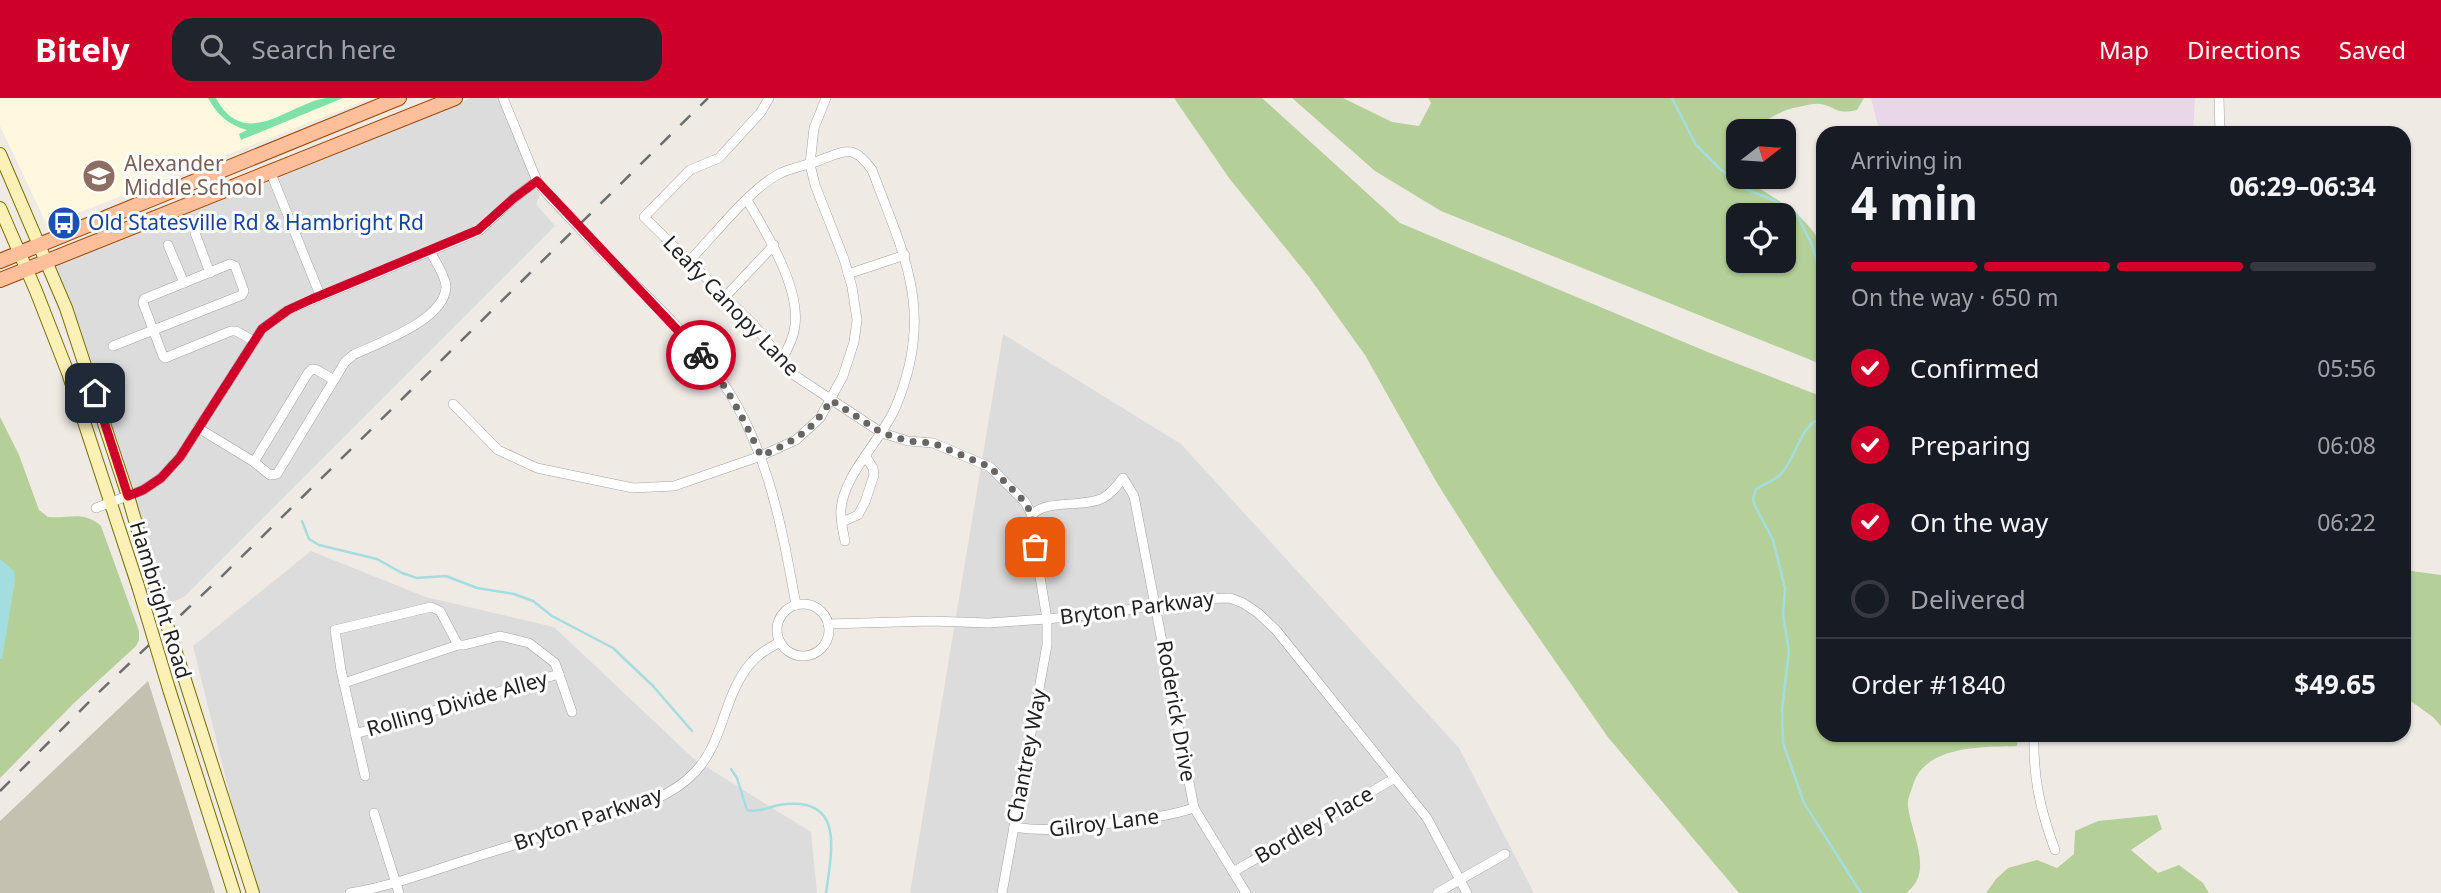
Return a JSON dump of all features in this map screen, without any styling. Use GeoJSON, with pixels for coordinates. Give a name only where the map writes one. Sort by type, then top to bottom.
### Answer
{"type":"FeatureCollection","features":[{"type":"Feature","properties":{"kind":"main road"},"geometry":{"type":"LineString","coordinates":[[0,261],[399,98]]}},
{"type":"Feature","properties":{"kind":"main road"},"geometry":{"type":"LineString","coordinates":[[412,115],[418,106],[430,98]]}},
{"type":"Feature","properties":{"kind":"main road"},"geometry":{"type":"LineString","coordinates":[[0,280],[455,98]]}},
{"type":"Feature","properties":{"kind":"street"},"geometry":{"type":"LineString","coordinates":[[503,98],[537,181],[602,252],[680,330],[714,370],[741,412],[761,456],[785,540],[796,605]]}},
{"type":"Feature","properties":{"kind":"street","name":"Leafy Canopy Lane"},"geometry":{"type":"LineString","coordinates":[[769,98],[761,112],[719,158],[690,170],[644,217],[754,325],[794,375],[882,433],[908,441],[933,443],[990,467],[1025,502],[1032,515]]}},
{"type":"Feature","properties":{"kind":"street"},"geometry":{"type":"LineString","coordinates":[[453,404],[498,450],[537,468],[632,488],[674,486],[761,456],[796,440],[820,418],[831,400],[843,376],[854,342],[857,320],[848,274],[810,164],[814,128],[826,98]]}},
{"type":"Feature","properties":{"kind":"street"},"geometry":{"type":"LineString","coordinates":[[2219,98],[2220,126]]}},
{"type":"Feature","properties":{"kind":"street"},"geometry":{"type":"LineString","coordinates":[[689,261],[747,200],[780,173],[842,152],[853,151],[863,156],[872,170],[905,255],[915,306],[915,327],[908,369],[896,407],[850,482],[841,508],[845,541]]}},
{"type":"Feature","properties":{"kind":"street","name":"Hambright Road"},"geometry":{"type":"LineString","coordinates":[[0,154],[41,245],[78,342],[253,893]]}},
{"type":"Feature","properties":{"kind":"street"},"geometry":{"type":"LineString","coordinates":[[270,171],[320,295]]}},
{"type":"Feature","properties":{"kind":"street"},"geometry":{"type":"LineString","coordinates":[[96,508],[143,490],[161,478],[180,457],[262,329],[288,310],[320,295],[478,230],[537,181]]}},
{"type":"Feature","properties":{"kind":"street"},"geometry":{"type":"LineString","coordinates":[[747,200],[774,245],[791,293],[796,322],[789,347],[780,360]]}},
{"type":"Feature","properties":{"kind":"street","name":"Hambright Road"},"geometry":{"type":"LineString","coordinates":[[0,208],[68,373],[234,893]]}},
{"type":"Feature","properties":{"kind":"street"},"geometry":{"type":"LineString","coordinates":[[195,233],[210,273]]}},
{"type":"Feature","properties":{"kind":"street"},"geometry":{"type":"LineString","coordinates":[[168,245],[184,283]]}},
{"type":"Feature","properties":{"kind":"street"},"geometry":{"type":"LineString","coordinates":[[724,298],[774,245]]}},
{"type":"Feature","properties":{"kind":"street"},"geometry":{"type":"LineString","coordinates":[[198,428],[254,462],[270,475],[277,474],[345,362],[353,355],[413,329],[441,301],[446,284],[430,251]]}},
{"type":"Feature","properties":{"kind":"street"},"geometry":{"type":"LineString","coordinates":[[848,274],[905,255]]}},
{"type":"Feature","properties":{"kind":"street"},"geometry":{"type":"LineString","coordinates":[[113,346],[153,331],[244,293],[233,264],[143,301],[153,331],[165,358],[231,331],[254,341]]}},
{"type":"Feature","properties":{"kind":"street"},"geometry":{"type":"LineString","coordinates":[[254,462],[308,373],[312,369],[317,370],[334,380]]}},
{"type":"Feature","properties":{"kind":"street"},"geometry":{"type":"LineString","coordinates":[[842,522],[858,515],[865,502],[874,475],[866,457]]}},
{"type":"Feature","properties":{"kind":"street","name":"Roderick Drive"},"geometry":{"type":"LineString","coordinates":[[1032,515],[1042,508],[1101,499],[1114,490],[1123,478],[1134,496],[1195,808],[1246,893]]}},
{"type":"Feature","properties":{"kind":"street","name":"Chantrey Way"},"geometry":{"type":"LineString","coordinates":[[1002,893],[1047,645],[1047,619],[1031,523],[1032,515]]}},
{"type":"Feature","properties":{"kind":"street","name":"Bryton Parkway"},"geometry":{"type":"LineString","coordinates":[[828,624],[932,621],[988,623],[1047,619],[1193,599],[1230,598],[1243,603],[1276,630],[1431,824],[1467,893]]}},
{"type":"Feature","properties":{"kind":"street"},"geometry":{"type":"LineString","coordinates":[[807,604],[821,611],[828,624],[827,640],[816,652],[800,655],[792,653],[780,642],[777,625],[780,617],[796,605],[807,604]]}},
{"type":"Feature","properties":{"kind":"street"},"geometry":{"type":"LineString","coordinates":[[365,776],[335,630],[431,607],[440,611],[458,645]]}},
{"type":"Feature","properties":{"kind":"street"},"geometry":{"type":"LineString","coordinates":[[344,682],[458,645],[500,636],[529,643],[555,663],[572,712]]}},
{"type":"Feature","properties":{"kind":"street","name":"Bryton Parkway"},"geometry":{"type":"LineString","coordinates":[[350,893],[617,812],[671,791],[695,773],[708,756],[728,703],[750,664],[780,642]]}},
{"type":"Feature","properties":{"kind":"street","name":"Rolling Divide Alley"},"geometry":{"type":"LineString","coordinates":[[355,734],[559,674]]}},
{"type":"Feature","properties":{"kind":"street"},"geometry":{"type":"LineString","coordinates":[[2034,742],[2033,766],[2040,810],[2055,850]]}},
{"type":"Feature","properties":{"kind":"street","name":"Bordley Place"},"geometry":{"type":"LineString","coordinates":[[1233,872],[1395,778]]}},
{"type":"Feature","properties":{"kind":"street","name":"Gilroy Lane"},"geometry":{"type":"LineString","coordinates":[[1014,827],[1036,831],[1059,830],[1171,816],[1195,808]]}},
{"type":"Feature","properties":{"kind":"street"},"geometry":{"type":"LineString","coordinates":[[374,813],[399,893]]}},
{"type":"Feature","properties":{"kind":"street"},"geometry":{"type":"LineString","coordinates":[[1437,893],[1505,854]]}},
{"type":"Feature","properties":{"kind":"shaded area","name":"Alexander Middle School"},"geometry":{"type":"Polygon","coordinates":[[[0,98],[372,98],[47,225],[0,126],[0,98]]]}},
{"type":"Feature","properties":{"kind":"shaded area"},"geometry":{"type":"Polygon","coordinates":[[[471,98],[500,98],[541,193],[536,204],[555,226],[184,597],[170,603],[82,344],[52,265],[269,182],[471,98]]]}},
{"type":"Feature","properties":{"kind":"shaded area"},"geometry":{"type":"Polygon","coordinates":[[[1871,98],[2195,98],[2193,126],[1878,126],[1871,98]]]}},
{"type":"Feature","properties":{"kind":"shaded area"},"geometry":{"type":"Polygon","coordinates":[[[1003,334],[1181,444],[1459,748],[1534,893],[910,893],[1003,334]]]}},
{"type":"Feature","properties":{"kind":"shaded area"},"geometry":{"type":"Polygon","coordinates":[[[311,551],[426,597],[554,627],[694,759],[811,832],[817,893],[254,893],[193,646],[311,551]]]}},
{"type":"Feature","properties":{"kind":"shaded area"},"geometry":{"type":"Polygon","coordinates":[[[148,681],[215,893],[0,893],[0,821],[148,681]]]}},
{"type":"Feature","properties":{"kind":"green space"},"geometry":{"type":"Polygon","coordinates":[[[208,98],[216,98],[227,114],[240,122],[254,123],[326,98],[343,98],[241,140],[239,134],[247,130],[224,118],[208,98]]]}},
{"type":"Feature","properties":{"kind":"green space"},"geometry":{"type":"Polygon","coordinates":[[[1174,98],[1262,98],[1400,223],[1710,353],[1816,394],[1816,742],[2017,742],[2017,746],[1972,748],[1942,755],[1920,772],[1908,803],[1919,853],[1920,872],[1907,893],[1739,893],[1607,736],[1494,573],[1437,483],[1365,355],[1309,277],[1229,178],[1174,98]]]}},
{"type":"Feature","properties":{"kind":"green space"},"geometry":{"type":"Polygon","coordinates":[[[1292,98],[1343,98],[1392,122],[1419,126],[1431,103],[1428,98],[1864,98],[1857,110],[1840,111],[1817,104],[1786,110],[1768,119],[1726,119],[1726,189],[1760,189],[1782,203],[1726,203],[1726,273],[1796,273],[1796,214],[1801,218],[1816,236],[1816,362],[1441,211],[1375,171],[1292,98]]]}},
{"type":"Feature","properties":{"kind":"green space"},"geometry":{"type":"Polygon","coordinates":[[[0,417],[19,455],[39,510],[48,517],[88,518],[101,526],[139,631],[139,640],[136,646],[74,703],[0,778],[0,417]]]}},
{"type":"Feature","properties":{"kind":"green space"},"geometry":{"type":"Polygon","coordinates":[[[2411,571],[2441,575],[2441,726],[2411,701],[2411,571]]]}},
{"type":"Feature","properties":{"kind":"green space"},"geometry":{"type":"Polygon","coordinates":[[[2157,815],[2162,829],[2131,850],[2158,873],[2179,865],[2203,883],[2209,893],[1986,893],[2008,868],[2037,860],[2057,868],[2074,854],[2075,831],[2098,821],[2157,815]]]}},
{"type":"Feature","properties":{"kind":"water"},"geometry":{"type":"Polygon","coordinates":[[[0,559],[14,571],[15,580],[2,659],[0,659],[0,559]]]}},
{"type":"Feature","properties":{"kind":"waterway"},"geometry":{"type":"LineString","coordinates":[[1672,98],[1696,145],[1720,169],[1748,190],[1773,200],[1797,215],[1812,245],[1816,260]]}},
{"type":"Feature","properties":{"kind":"waterway"},"geometry":{"type":"LineString","coordinates":[[1816,421],[1804,432],[1781,473],[1756,489],[1753,498],[1773,540],[1785,588],[1783,615],[1789,651],[1782,709],[1783,743],[1804,803],[1861,893]]}},
{"type":"Feature","properties":{"kind":"waterway"},"geometry":{"type":"LineString","coordinates":[[302,521],[309,539],[319,545],[377,559],[417,578],[446,576],[477,588],[514,594],[533,601],[552,616],[613,648],[653,686],[692,731]]}},
{"type":"Feature","properties":{"kind":"waterway"},"geometry":{"type":"LineString","coordinates":[[731,769],[737,778],[747,810],[800,804],[815,808],[824,817],[830,829],[831,843],[826,893]]}},
{"type":"Feature","properties":{"kind":"railway"},"geometry":{"type":"LineString","coordinates":[[0,791],[708,98]]}},
{"type":"Feature","properties":{"kind":"way so far"},"geometry":{"type":"LineString","coordinates":[[701,355],[741,412],[761,456],[796,440],[820,418],[831,400],[882,433],[908,441],[933,443],[990,467],[1025,502],[1032,515],[1035,547]]}},
{"type":"Feature","properties":{"kind":"place","name":"Alexander Middle School"},"geometry":{"type":"Point","coordinates":[99,176]}},
{"type":"Feature","properties":{"kind":"place","name":"Old Statesville Rd & Hambright Rd"},"geometry":{"type":"Point","coordinates":[64,223]}},
{"type":"Feature","properties":{"kind":"route"},"geometry":{"type":"LineString","coordinates":[[95,393],[128,496],[143,490],[161,478],[180,457],[262,329],[288,310],[312,299],[478,230],[537,181],[701,355]]}}]}
